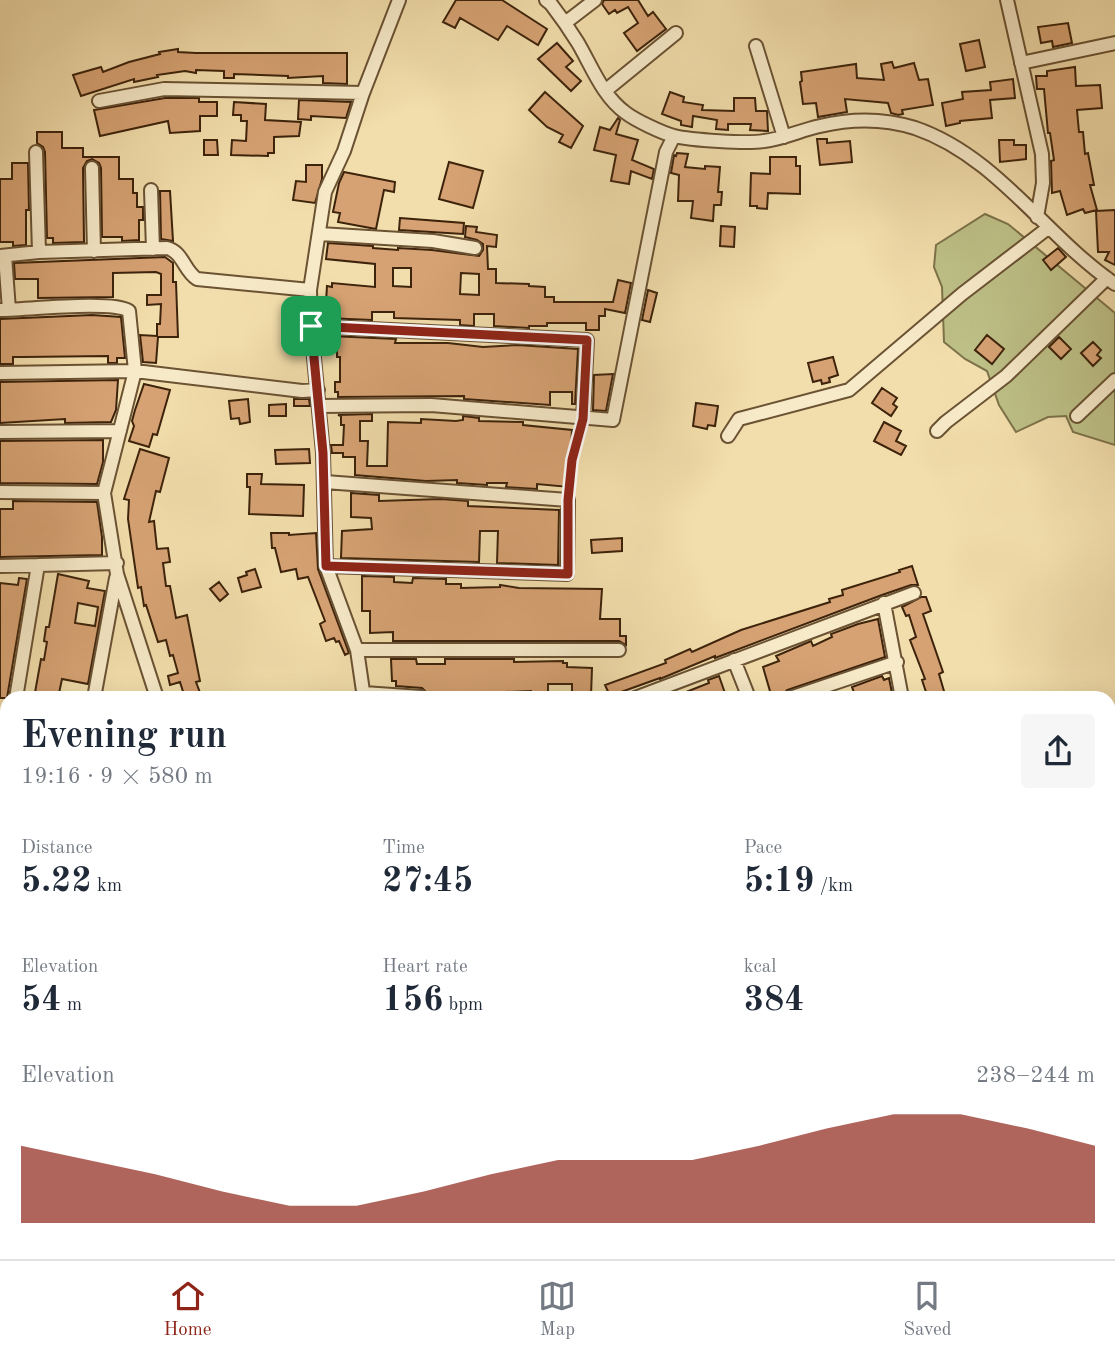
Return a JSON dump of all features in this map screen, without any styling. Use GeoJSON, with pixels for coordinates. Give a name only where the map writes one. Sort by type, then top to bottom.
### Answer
{"type":"FeatureCollection","features":[{"type":"Feature","properties":{"kind":"street"},"geometry":{"type":"LineString","coordinates":[[363,691],[357,650],[326,566],[325,482],[310,290],[325,192],[344,151],[399,0]]}},
{"type":"Feature","properties":{"kind":"street"},"geometry":{"type":"LineString","coordinates":[[546,0],[565,23],[605,91],[625,113],[674,136],[750,142],[862,119],[889,121],[917,129],[951,144],[987,169],[1048,228],[1111,281],[1006,376],[937,431]]}},
{"type":"Feature","properties":{"kind":"street"},"geometry":{"type":"LineString","coordinates":[[565,23],[595,0]]}},
{"type":"Feature","properties":{"kind":"street"},"geometry":{"type":"LineString","coordinates":[[1007,0],[1042,154],[1043,183],[1037,217]]}},
{"type":"Feature","properties":{"kind":"street"},"geometry":{"type":"LineString","coordinates":[[605,91],[676,33]]}},
{"type":"Feature","properties":{"kind":"street"},"geometry":{"type":"LineString","coordinates":[[1021,63],[1115,43]]}},
{"type":"Feature","properties":{"kind":"street"},"geometry":{"type":"LineString","coordinates":[[756,46],[784,137]]}},
{"type":"Feature","properties":{"kind":"street"},"geometry":{"type":"LineString","coordinates":[[99,101],[164,89],[363,93]]}},
{"type":"Feature","properties":{"kind":"street"},"geometry":{"type":"LineString","coordinates":[[320,406],[431,405],[613,420],[666,152],[674,136]]}},
{"type":"Feature","properties":{"kind":"street"},"geometry":{"type":"LineString","coordinates":[[36,152],[39,252]]}},
{"type":"Feature","properties":{"kind":"street"},"geometry":{"type":"LineString","coordinates":[[92,168],[94,251]]}},
{"type":"Feature","properties":{"kind":"street"},"geometry":{"type":"LineString","coordinates":[[150,190],[153,249]]}},
{"type":"Feature","properties":{"kind":"street"},"geometry":{"type":"LineString","coordinates":[[728,436],[739,419],[849,390],[962,294],[1048,228]]}},
{"type":"Feature","properties":{"kind":"street"},"geometry":{"type":"LineString","coordinates":[[320,234],[433,241],[475,248]]}},
{"type":"Feature","properties":{"kind":"street"},"geometry":{"type":"LineString","coordinates":[[155,691],[117,569],[104,493],[135,371],[131,316],[125,308],[96,306],[4,310],[2,256],[39,252],[167,248],[177,253],[190,275],[197,279],[310,290]]}},
{"type":"Feature","properties":{"kind":"street"},"geometry":{"type":"LineString","coordinates":[[311,326],[587,340],[583,419]]}},
{"type":"Feature","properties":{"kind":"street"},"geometry":{"type":"LineString","coordinates":[[0,373],[135,371],[252,386],[318,390]]}},
{"type":"Feature","properties":{"kind":"street"},"geometry":{"type":"LineString","coordinates":[[1077,416],[1115,380]]}},
{"type":"Feature","properties":{"kind":"street"},"geometry":{"type":"LineString","coordinates":[[0,432],[120,431]]}},
{"type":"Feature","properties":{"kind":"street"},"geometry":{"type":"LineString","coordinates":[[325,482],[568,500],[568,574],[326,566]]}},
{"type":"Feature","properties":{"kind":"street"},"geometry":{"type":"LineString","coordinates":[[0,492],[104,493]]}},
{"type":"Feature","properties":{"kind":"street"},"geometry":{"type":"LineString","coordinates":[[17,691],[38,565]]}},
{"type":"Feature","properties":{"kind":"street"},"geometry":{"type":"LineString","coordinates":[[0,566],[117,569]]}},
{"type":"Feature","properties":{"kind":"street"},"geometry":{"type":"LineString","coordinates":[[94,691],[117,569]]}},
{"type":"Feature","properties":{"kind":"street"},"geometry":{"type":"LineString","coordinates":[[653,691],[914,593]]}},
{"type":"Feature","properties":{"kind":"street"},"geometry":{"type":"LineString","coordinates":[[884,603],[901,691]]}},
{"type":"Feature","properties":{"kind":"street"},"geometry":{"type":"LineString","coordinates":[[357,650],[619,650]]}},
{"type":"Feature","properties":{"kind":"street"},"geometry":{"type":"LineString","coordinates":[[734,660],[746,691]]}},
{"type":"Feature","properties":{"kind":"street"},"geometry":{"type":"LineString","coordinates":[[811,691],[897,662]]}},
{"type":"Feature","properties":{"kind":"path"},"geometry":{"type":"LineString","coordinates":[[568,500],[572,460],[583,419]]}},
{"type":"Feature","properties":{"kind":"green space"},"geometry":{"type":"Polygon","coordinates":[[[985,214],[1008,224],[1115,313],[1115,445],[1073,432],[1066,416],[1048,417],[1016,432],[999,405],[987,371],[965,359],[944,342],[942,287],[934,267],[936,245],[985,214]]]}},
{"type":"Feature","properties":{"kind":"building"},"geometry":{"type":"Polygon","coordinates":[[[456,0],[502,0],[547,29],[538,45],[507,26],[498,40],[460,18],[455,28],[443,22],[456,0]]]}},
{"type":"Feature","properties":{"kind":"building"},"geometry":{"type":"Polygon","coordinates":[[[604,0],[638,0],[648,16],[653,12],[666,29],[637,51],[624,33],[638,23],[628,7],[609,14],[602,4],[604,0]]]}},
{"type":"Feature","properties":{"kind":"building"},"geometry":{"type":"Polygon","coordinates":[[[1068,23],[1072,43],[1053,47],[1052,41],[1041,43],[1038,27],[1068,23]]]}},
{"type":"Feature","properties":{"kind":"building"},"geometry":{"type":"Polygon","coordinates":[[[979,40],[985,67],[966,71],[960,44],[979,40]]]}},
{"type":"Feature","properties":{"kind":"building"},"geometry":{"type":"Polygon","coordinates":[[[557,43],[573,61],[566,67],[581,81],[571,91],[538,59],[557,43]]]}},
{"type":"Feature","properties":{"kind":"building"},"geometry":{"type":"Polygon","coordinates":[[[178,49],[178,52],[196,53],[347,53],[347,84],[323,83],[323,76],[288,78],[234,74],[234,78],[224,78],[224,71],[196,70],[196,73],[185,71],[157,75],[158,77],[134,82],[134,79],[81,96],[73,75],[101,67],[103,72],[160,54],[159,52],[178,49]]]}},
{"type":"Feature","properties":{"kind":"building"},"geometry":{"type":"Polygon","coordinates":[[[892,62],[894,68],[914,63],[919,80],[928,79],[933,105],[902,110],[903,114],[898,115],[891,113],[888,103],[845,99],[847,112],[818,117],[816,103],[803,104],[801,72],[856,64],[857,78],[884,80],[881,64],[892,62]]]}},
{"type":"Feature","properties":{"kind":"building"},"geometry":{"type":"Polygon","coordinates":[[[1075,67],[1076,86],[1100,85],[1102,108],[1077,110],[1079,132],[1083,132],[1085,154],[1088,153],[1094,185],[1090,185],[1097,210],[1085,213],[1083,209],[1067,215],[1060,191],[1052,193],[1051,161],[1054,160],[1048,133],[1044,89],[1037,89],[1036,76],[1047,76],[1047,71],[1075,67]]]}},
{"type":"Feature","properties":{"kind":"building"},"geometry":{"type":"Polygon","coordinates":[[[1013,79],[1015,98],[990,100],[992,118],[960,121],[946,126],[942,103],[963,99],[962,92],[991,90],[990,82],[1013,79]]]}},
{"type":"Feature","properties":{"kind":"building"},"geometry":{"type":"Polygon","coordinates":[[[545,92],[583,126],[571,148],[559,142],[563,135],[547,127],[529,110],[545,92]]]}},
{"type":"Feature","properties":{"kind":"building"},"geometry":{"type":"Polygon","coordinates":[[[670,92],[684,97],[683,102],[703,105],[702,110],[734,111],[734,98],[755,98],[756,111],[767,111],[768,131],[750,130],[751,124],[728,124],[728,130],[716,129],[717,120],[693,116],[692,127],[681,125],[681,121],[662,114],[670,92]]]}},
{"type":"Feature","properties":{"kind":"building"},"geometry":{"type":"Polygon","coordinates":[[[165,98],[199,98],[199,102],[217,102],[217,116],[200,116],[200,131],[170,133],[168,121],[100,136],[94,110],[165,98]]]}},
{"type":"Feature","properties":{"kind":"building"},"geometry":{"type":"Polygon","coordinates":[[[299,100],[351,102],[346,118],[311,116],[311,120],[298,119],[299,100]]]}},
{"type":"Feature","properties":{"kind":"building"},"geometry":{"type":"Polygon","coordinates":[[[234,102],[266,104],[265,120],[301,122],[299,136],[274,137],[274,153],[268,153],[268,156],[231,155],[232,140],[246,141],[247,121],[241,121],[241,115],[233,115],[234,102]]]}},
{"type":"Feature","properties":{"kind":"building"},"geometry":{"type":"Polygon","coordinates":[[[618,118],[620,120],[616,134],[638,140],[632,160],[654,169],[652,179],[631,171],[629,184],[611,181],[616,155],[594,150],[600,127],[610,130],[618,118]]]}},
{"type":"Feature","properties":{"kind":"building"},"geometry":{"type":"Polygon","coordinates":[[[37,132],[62,132],[62,148],[83,148],[83,157],[119,157],[119,179],[133,179],[137,207],[143,207],[143,220],[139,220],[139,240],[122,241],[122,237],[102,237],[101,168],[99,163],[92,159],[87,161],[83,168],[84,242],[53,243],[53,238],[47,238],[45,152],[37,143],[37,132]]]}},
{"type":"Feature","properties":{"kind":"building"},"geometry":{"type":"Polygon","coordinates":[[[817,139],[827,139],[827,143],[850,141],[852,162],[820,165],[817,139]]]}},
{"type":"Feature","properties":{"kind":"building"},"geometry":{"type":"Polygon","coordinates":[[[204,140],[217,140],[218,155],[204,155],[204,140]]]}},
{"type":"Feature","properties":{"kind":"building"},"geometry":{"type":"Polygon","coordinates":[[[999,140],[1014,140],[1014,145],[1026,145],[1026,159],[1000,162],[999,140]]]}},
{"type":"Feature","properties":{"kind":"building"},"geometry":{"type":"Polygon","coordinates":[[[688,154],[685,167],[720,167],[718,192],[722,192],[721,205],[714,205],[713,221],[691,218],[693,201],[678,201],[679,175],[671,173],[674,155],[688,154]]]}},
{"type":"Feature","properties":{"kind":"building"},"geometry":{"type":"Polygon","coordinates":[[[770,157],[796,157],[796,166],[800,166],[800,194],[768,193],[767,209],[750,206],[751,173],[770,174],[770,157]]]}},
{"type":"Feature","properties":{"kind":"building"},"geometry":{"type":"Polygon","coordinates":[[[449,162],[483,171],[473,208],[439,199],[449,162]]]}},
{"type":"Feature","properties":{"kind":"building"},"geometry":{"type":"Polygon","coordinates":[[[12,163],[28,163],[29,210],[26,210],[26,245],[13,246],[13,242],[0,242],[0,179],[12,179],[12,163]]]}},
{"type":"Feature","properties":{"kind":"building"},"geometry":{"type":"Polygon","coordinates":[[[306,165],[322,165],[322,179],[315,203],[293,200],[296,181],[306,182],[306,165]]]}},
{"type":"Feature","properties":{"kind":"building"},"geometry":{"type":"Polygon","coordinates":[[[344,172],[395,182],[394,192],[384,190],[376,229],[338,222],[340,213],[333,212],[344,172]]]}},
{"type":"Feature","properties":{"kind":"building"},"geometry":{"type":"Polygon","coordinates":[[[160,191],[170,191],[173,241],[161,239],[160,191]]]}},
{"type":"Feature","properties":{"kind":"building"},"geometry":{"type":"Polygon","coordinates":[[[1115,210],[1115,265],[1105,260],[1109,252],[1098,252],[1096,211],[1115,210]]]}},
{"type":"Feature","properties":{"kind":"building"},"geometry":{"type":"Polygon","coordinates":[[[400,218],[464,223],[463,234],[399,230],[400,218]]]}},
{"type":"Feature","properties":{"kind":"building"},"geometry":{"type":"Polygon","coordinates":[[[466,226],[477,227],[476,232],[497,235],[496,247],[487,246],[488,269],[496,269],[496,283],[545,287],[545,297],[554,297],[554,302],[613,302],[618,280],[631,283],[625,313],[605,309],[605,316],[599,316],[599,330],[586,330],[586,323],[547,323],[547,326],[529,328],[494,326],[494,314],[474,314],[474,326],[460,325],[460,320],[394,318],[394,312],[372,312],[372,320],[325,318],[327,286],[332,287],[332,283],[375,287],[375,264],[326,259],[328,243],[479,256],[483,244],[465,237],[466,226]],[[393,268],[393,286],[411,287],[411,268],[393,268]],[[461,273],[460,294],[479,295],[479,274],[461,273]]]}},
{"type":"Feature","properties":{"kind":"building"},"geometry":{"type":"Polygon","coordinates":[[[721,226],[735,227],[734,247],[720,246],[721,226]]]}},
{"type":"Feature","properties":{"kind":"building"},"geometry":{"type":"Polygon","coordinates":[[[1058,248],[1066,257],[1051,270],[1043,260],[1058,248]]]}},
{"type":"Feature","properties":{"kind":"building"},"geometry":{"type":"Polygon","coordinates":[[[165,257],[173,263],[178,337],[158,337],[156,363],[143,362],[140,335],[157,336],[161,304],[147,305],[147,295],[161,295],[161,274],[113,273],[113,297],[38,298],[38,279],[15,279],[14,263],[165,257]]]}},
{"type":"Feature","properties":{"kind":"building"},"geometry":{"type":"Polygon","coordinates":[[[648,290],[657,293],[650,322],[642,320],[648,290]]]}},
{"type":"Feature","properties":{"kind":"building"},"geometry":{"type":"Polygon","coordinates":[[[92,315],[121,317],[125,358],[117,358],[117,363],[108,363],[108,356],[13,357],[13,364],[0,364],[0,319],[92,315]]]}},
{"type":"Feature","properties":{"kind":"building"},"geometry":{"type":"Polygon","coordinates":[[[987,335],[1004,349],[992,364],[975,350],[987,335]]]}},
{"type":"Feature","properties":{"kind":"building"},"geometry":{"type":"Polygon","coordinates":[[[330,336],[396,339],[395,343],[578,349],[575,404],[572,404],[572,392],[550,392],[550,405],[464,399],[464,396],[338,397],[335,382],[340,382],[340,357],[337,357],[337,344],[330,344],[330,336]]]}},
{"type":"Feature","properties":{"kind":"building"},"geometry":{"type":"Polygon","coordinates":[[[1059,337],[1071,349],[1061,359],[1049,347],[1059,337]]]}},
{"type":"Feature","properties":{"kind":"building"},"geometry":{"type":"Polygon","coordinates":[[[1093,342],[1101,350],[1097,355],[1101,358],[1093,366],[1081,353],[1093,342]]]}},
{"type":"Feature","properties":{"kind":"building"},"geometry":{"type":"Polygon","coordinates":[[[833,357],[838,375],[829,378],[830,382],[813,382],[808,363],[833,357]]]}},
{"type":"Feature","properties":{"kind":"building"},"geometry":{"type":"Polygon","coordinates":[[[613,374],[606,411],[593,410],[594,375],[613,374]]]}},
{"type":"Feature","properties":{"kind":"building"},"geometry":{"type":"Polygon","coordinates":[[[118,380],[116,410],[111,422],[65,423],[65,419],[0,423],[0,382],[118,380]]]}},
{"type":"Feature","properties":{"kind":"building"},"geometry":{"type":"Polygon","coordinates":[[[144,384],[170,390],[157,435],[153,434],[149,447],[129,441],[134,426],[132,421],[144,384]]]}},
{"type":"Feature","properties":{"kind":"building"},"geometry":{"type":"Polygon","coordinates":[[[882,388],[897,398],[893,404],[897,407],[891,416],[872,403],[882,388]]]}},
{"type":"Feature","properties":{"kind":"building"},"geometry":{"type":"Polygon","coordinates":[[[248,399],[250,422],[240,424],[239,418],[231,419],[229,401],[248,399]]]}},
{"type":"Feature","properties":{"kind":"building"},"geometry":{"type":"Polygon","coordinates":[[[294,399],[309,399],[310,406],[294,406],[294,399]]]}},
{"type":"Feature","properties":{"kind":"building"},"geometry":{"type":"Polygon","coordinates":[[[696,403],[718,406],[715,426],[708,425],[707,429],[693,426],[696,403]]]}},
{"type":"Feature","properties":{"kind":"building"},"geometry":{"type":"Polygon","coordinates":[[[286,404],[286,416],[269,416],[269,405],[286,404]]]}},
{"type":"Feature","properties":{"kind":"building"},"geometry":{"type":"Polygon","coordinates":[[[372,414],[372,421],[360,421],[360,441],[368,441],[367,466],[387,466],[388,422],[421,423],[421,419],[456,421],[463,420],[463,416],[479,418],[479,421],[523,422],[523,425],[572,430],[569,487],[537,484],[537,489],[506,487],[507,483],[487,485],[457,483],[457,480],[426,481],[355,475],[355,457],[332,453],[331,445],[343,445],[344,425],[341,425],[341,416],[338,415],[372,414]]]}},
{"type":"Feature","properties":{"kind":"building"},"geometry":{"type":"Polygon","coordinates":[[[884,422],[901,431],[896,441],[906,446],[901,455],[874,441],[884,422]]]}},
{"type":"Feature","properties":{"kind":"building"},"geometry":{"type":"Polygon","coordinates":[[[103,440],[103,462],[97,484],[0,483],[0,441],[103,440]]]}},
{"type":"Feature","properties":{"kind":"building"},"geometry":{"type":"Polygon","coordinates":[[[140,449],[169,458],[160,492],[156,491],[149,522],[154,521],[157,549],[168,548],[170,562],[163,563],[166,586],[170,586],[176,618],[187,615],[200,681],[196,682],[199,691],[183,691],[180,682],[170,685],[168,676],[178,673],[166,640],[158,642],[146,605],[144,606],[141,587],[138,588],[128,519],[129,500],[124,499],[140,449]]]}},
{"type":"Feature","properties":{"kind":"building"},"geometry":{"type":"Polygon","coordinates":[[[309,449],[310,463],[276,464],[275,450],[309,449]]]}},
{"type":"Feature","properties":{"kind":"building"},"geometry":{"type":"Polygon","coordinates":[[[247,474],[262,474],[261,484],[304,485],[303,516],[249,514],[250,487],[247,487],[247,474]]]}},
{"type":"Feature","properties":{"kind":"building"},"geometry":{"type":"Polygon","coordinates":[[[351,493],[379,495],[379,501],[441,499],[468,501],[468,506],[559,510],[558,565],[497,563],[498,531],[480,531],[479,562],[341,558],[342,531],[372,529],[371,518],[351,517],[351,493]]]}},
{"type":"Feature","properties":{"kind":"building"},"geometry":{"type":"Polygon","coordinates":[[[13,501],[97,502],[102,555],[0,557],[0,509],[13,509],[13,501]]]}},
{"type":"Feature","properties":{"kind":"building"},"geometry":{"type":"Polygon","coordinates":[[[271,533],[316,533],[318,569],[349,653],[345,655],[339,641],[336,642],[334,638],[326,641],[320,624],[325,621],[308,577],[298,579],[296,569],[281,572],[275,548],[272,548],[271,533]]]}},
{"type":"Feature","properties":{"kind":"building"},"geometry":{"type":"Polygon","coordinates":[[[622,538],[622,551],[592,553],[591,540],[622,538]]]}},
{"type":"Feature","properties":{"kind":"building"},"geometry":{"type":"Polygon","coordinates":[[[912,566],[918,585],[882,595],[624,691],[608,691],[605,685],[666,663],[665,660],[690,649],[692,652],[741,630],[830,602],[829,599],[843,595],[842,590],[900,572],[899,570],[912,566]]]}},
{"type":"Feature","properties":{"kind":"building"},"geometry":{"type":"Polygon","coordinates":[[[255,569],[261,587],[242,592],[238,578],[255,569]]]}},
{"type":"Feature","properties":{"kind":"building"},"geometry":{"type":"Polygon","coordinates":[[[58,574],[89,581],[87,588],[105,591],[88,684],[62,679],[59,691],[35,691],[41,659],[44,660],[46,627],[49,627],[58,574]],[[78,603],[75,623],[95,626],[98,607],[78,603]]]}},
{"type":"Feature","properties":{"kind":"building"},"geometry":{"type":"Polygon","coordinates":[[[362,576],[394,577],[394,582],[412,583],[413,578],[446,579],[446,584],[461,584],[461,588],[500,585],[519,588],[602,589],[600,619],[620,619],[620,636],[626,636],[626,645],[619,641],[393,641],[393,632],[370,633],[370,611],[362,611],[362,576]]]}},
{"type":"Feature","properties":{"kind":"building"},"geometry":{"type":"Polygon","coordinates":[[[19,578],[27,579],[8,691],[0,691],[0,583],[18,585],[19,578]]]}},
{"type":"Feature","properties":{"kind":"building"},"geometry":{"type":"Polygon","coordinates":[[[219,582],[228,594],[220,601],[210,589],[219,582]]]}},
{"type":"Feature","properties":{"kind":"building"},"geometry":{"type":"Polygon","coordinates":[[[926,597],[931,611],[923,614],[943,672],[939,674],[944,691],[926,691],[922,680],[925,679],[910,640],[916,637],[909,615],[906,616],[902,607],[926,597]]]}},
{"type":"Feature","properties":{"kind":"building"},"geometry":{"type":"Polygon","coordinates":[[[878,619],[885,657],[786,691],[770,691],[763,667],[779,661],[776,656],[811,641],[813,646],[832,637],[831,634],[878,619]]]}},
{"type":"Feature","properties":{"kind":"building"},"geometry":{"type":"Polygon","coordinates":[[[391,659],[416,659],[417,664],[445,664],[445,659],[563,661],[567,663],[567,667],[592,668],[591,691],[572,691],[572,684],[548,684],[548,691],[425,691],[422,688],[396,686],[396,681],[392,681],[391,659]]]}},
{"type":"Feature","properties":{"kind":"building"},"geometry":{"type":"Polygon","coordinates":[[[719,676],[724,691],[689,691],[709,683],[708,680],[719,676]]]}},
{"type":"Feature","properties":{"kind":"building"},"geometry":{"type":"Polygon","coordinates":[[[882,676],[884,680],[889,678],[892,691],[853,691],[852,687],[882,676]]]}},
{"type":"Feature","properties":{"kind":"route"},"geometry":{"type":"LineString","coordinates":[[311,326],[587,340],[583,419],[572,460],[568,500],[568,574],[326,566],[325,482],[311,326]]}}]}
